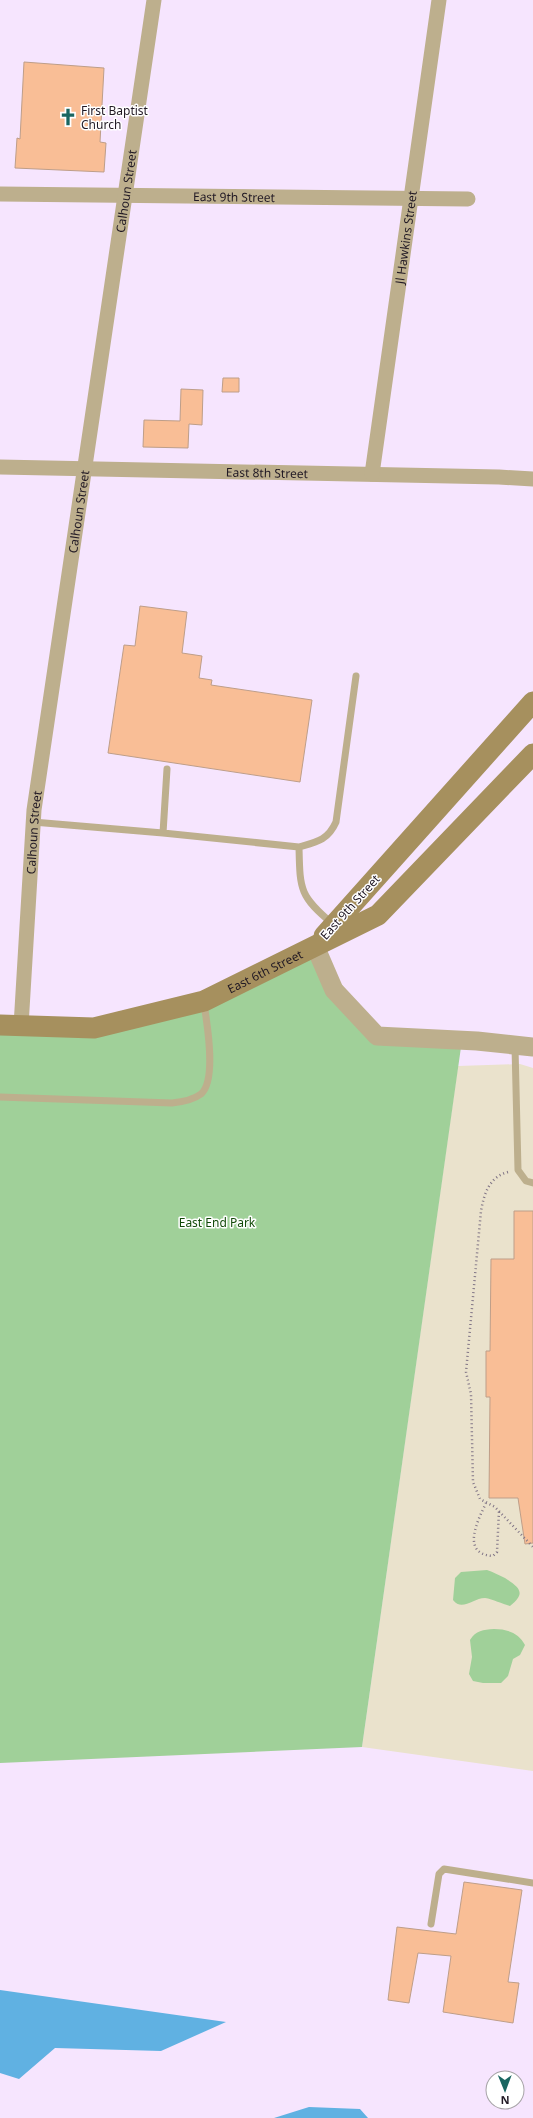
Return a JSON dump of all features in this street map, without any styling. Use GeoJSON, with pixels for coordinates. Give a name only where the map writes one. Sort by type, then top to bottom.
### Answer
{"type":"FeatureCollection","features":[{"type":"Feature","properties":{"kind":"main road","name":"East 9th Street"},"geometry":{"type":"LineString","coordinates":[[315,946],[533,702]]}},
{"type":"Feature","properties":{"kind":"main road","name":"East 9th Street"},"geometry":{"type":"LineString","coordinates":[[315,946],[378,915],[533,754]]}},
{"type":"Feature","properties":{"kind":"main road","name":"East 6th Street"},"geometry":{"type":"LineString","coordinates":[[0,1025],[94,1028],[204,1001],[315,946]]}},
{"type":"Feature","properties":{"kind":"street","name":"Calhoun Street"},"geometry":{"type":"LineString","coordinates":[[20,1026],[33,822],[154,0]]}},
{"type":"Feature","properties":{"kind":"street","name":"Jl Hawkins Street"},"geometry":{"type":"LineString","coordinates":[[372,474],[439,0]]}},
{"type":"Feature","properties":{"kind":"street","name":"East 9th Street"},"geometry":{"type":"LineString","coordinates":[[0,194],[468,199]]}},
{"type":"Feature","properties":{"kind":"street","name":"East 8th Street"},"geometry":{"type":"LineString","coordinates":[[0,467],[372,474],[533,479]]}},
{"type":"Feature","properties":{"kind":"street","name":"East 6th Street"},"geometry":{"type":"LineString","coordinates":[[315,946],[334,990],[377,1036],[524,1046]]}},
{"type":"Feature","properties":{"kind":"lane"},"geometry":{"type":"LineString","coordinates":[[33,822],[163,833],[299,847],[320,841],[329,835],[336,822],[356,676]]}},
{"type":"Feature","properties":{"kind":"lane"},"geometry":{"type":"LineString","coordinates":[[163,833],[167,769]]}},
{"type":"Feature","properties":{"kind":"lane"},"geometry":{"type":"LineString","coordinates":[[299,847],[300,883],[305,897],[313,908],[334,925]]}},
{"type":"Feature","properties":{"kind":"lane"},"geometry":{"type":"LineString","coordinates":[[0,1097],[172,1103],[188,1101],[202,1093],[209,1077],[210,1055],[204,1001]]}},
{"type":"Feature","properties":{"kind":"lane"},"geometry":{"type":"LineString","coordinates":[[524,1046],[518,1170],[526,1181],[533,1183]]}},
{"type":"Feature","properties":{"kind":"lane"},"geometry":{"type":"LineString","coordinates":[[431,1924],[439,1874],[444,1869],[533,1883]]}},
{"type":"Feature","properties":{"kind":"path"},"geometry":{"type":"LineString","coordinates":[[518,1170],[499,1174],[484,1193],[466,1372],[471,1394],[473,1482],[480,1500],[499,1511],[533,1547]]}},
{"type":"Feature","properties":{"kind":"path"},"geometry":{"type":"LineString","coordinates":[[486,1503],[477,1522],[473,1538],[476,1550],[483,1555],[493,1556],[498,1552],[499,1511]]}},
{"type":"Feature","properties":{"kind":"shaded area"},"geometry":{"type":"Polygon","coordinates":[[[520,1064],[533,1068],[533,1771],[362,1747],[458,1066],[520,1064]]]}},
{"type":"Feature","properties":{"kind":"green space","name":"East End Park"},"geometry":{"type":"Polygon","coordinates":[[[315,946],[377,1036],[462,1040],[362,1747],[0,1763],[0,1025],[138,1017],[315,946]]]}},
{"type":"Feature","properties":{"kind":"green space"},"geometry":{"type":"Polygon","coordinates":[[[487,1570],[505,1578],[514,1584],[519,1590],[520,1594],[510,1606],[485,1598],[464,1605],[460,1605],[453,1600],[455,1578],[461,1572],[487,1570]]]}},
{"type":"Feature","properties":{"kind":"green space"},"geometry":{"type":"Polygon","coordinates":[[[494,1629],[512,1632],[519,1637],[525,1645],[520,1655],[513,1659],[508,1676],[501,1683],[483,1683],[473,1681],[469,1674],[472,1657],[470,1640],[477,1632],[494,1629]]]}},
{"type":"Feature","properties":{"kind":"water"},"geometry":{"type":"Polygon","coordinates":[[[0,1990],[226,2022],[161,2051],[55,2048],[19,2079],[0,2073],[0,1990]]]}},
{"type":"Feature","properties":{"kind":"water"},"geometry":{"type":"Polygon","coordinates":[[[309,2107],[360,2109],[368,2118],[274,2118],[309,2107]]]}},
{"type":"Feature","properties":{"kind":"building"},"geometry":{"type":"Polygon","coordinates":[[[24,62],[104,68],[100,142],[106,143],[104,172],[15,168],[17,138],[20,139],[24,62]]]}},
{"type":"Feature","properties":{"kind":"building"},"geometry":{"type":"Polygon","coordinates":[[[223,378],[239,378],[239,392],[222,392],[223,378]]]}},
{"type":"Feature","properties":{"kind":"building"},"geometry":{"type":"Polygon","coordinates":[[[181,389],[203,390],[202,425],[189,424],[188,448],[143,447],[144,420],[180,421],[181,389]]]}},
{"type":"Feature","properties":{"kind":"building"},"geometry":{"type":"Polygon","coordinates":[[[140,606],[187,612],[182,653],[202,656],[199,678],[212,680],[211,685],[312,700],[300,782],[108,753],[124,645],[135,646],[140,606]]]}},
{"type":"Feature","properties":{"kind":"building"},"geometry":{"type":"Polygon","coordinates":[[[514,1211],[533,1211],[533,1543],[525,1544],[518,1498],[489,1498],[490,1397],[486,1397],[486,1351],[490,1351],[491,1259],[514,1259],[514,1211]]]}},
{"type":"Feature","properties":{"kind":"building"},"geometry":{"type":"Polygon","coordinates":[[[464,1882],[522,1890],[508,1982],[519,1983],[513,2023],[443,2012],[451,1956],[418,1953],[409,2003],[388,2000],[397,1927],[456,1934],[464,1882]]]}},
{"type":"Feature","properties":{"kind":"place","name":"First Baptist Church"},"geometry":{"type":"Point","coordinates":[68,117]}}]}
